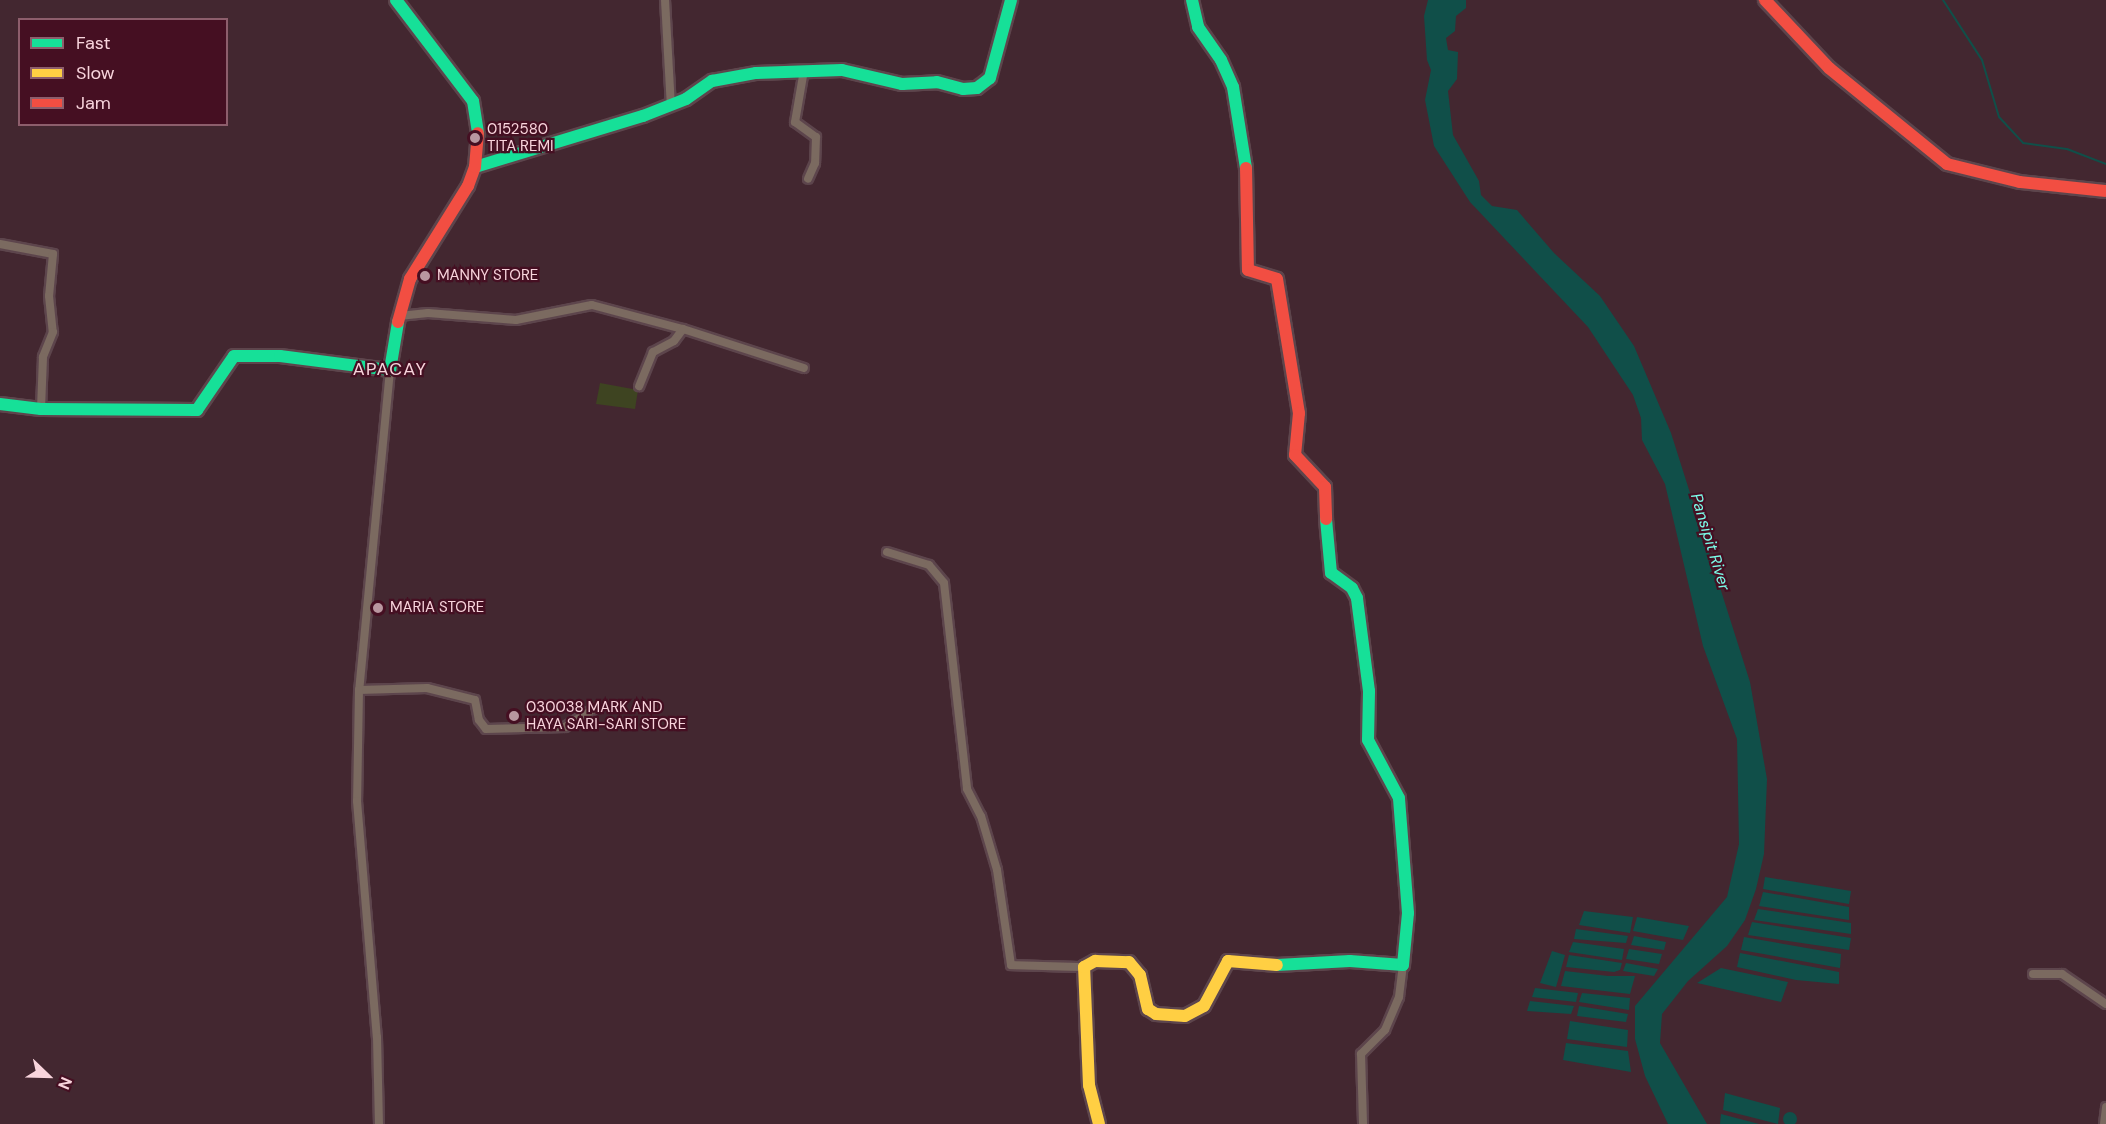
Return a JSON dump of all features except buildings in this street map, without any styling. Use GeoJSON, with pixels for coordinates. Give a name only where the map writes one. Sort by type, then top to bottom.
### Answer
{"type":"FeatureCollection","features":[{"type":"Feature","properties":{"kind":"street"},"geometry":{"type":"LineString","coordinates":[[379,1124],[377,1037],[357,801],[359,690],[390,370],[399,316],[420,258],[459,207],[475,168],[479,125],[473,101],[396,0]]}},
{"type":"Feature","properties":{"kind":"street"},"geometry":{"type":"LineString","coordinates":[[665,0],[671,106]]}},
{"type":"Feature","properties":{"kind":"street"},"geometry":{"type":"LineString","coordinates":[[475,168],[671,106],[712,81],[756,73],[842,70],[902,84],[937,82],[963,89],[977,88],[985,85],[990,78],[1011,0]]}},
{"type":"Feature","properties":{"kind":"street"},"geometry":{"type":"LineString","coordinates":[[1192,0],[1198,27],[1221,60],[1233,87],[1246,159],[1248,270],[1277,279],[1299,413],[1295,455],[1325,486],[1327,559],[1331,573],[1352,588],[1357,598],[1369,691],[1368,740],[1399,798],[1407,913],[1403,965],[1399,997],[1385,1030],[1361,1054],[1363,1124]]}},
{"type":"Feature","properties":{"kind":"street"},"geometry":{"type":"LineString","coordinates":[[1765,0],[1829,68],[1947,164],[2020,182],[2106,191]]}},
{"type":"Feature","properties":{"kind":"street"},"geometry":{"type":"LineString","coordinates":[[804,70],[795,122],[816,137],[815,164],[808,179]]}},
{"type":"Feature","properties":{"kind":"street"},"geometry":{"type":"LineString","coordinates":[[0,244],[53,254],[49,296],[53,332],[43,357],[40,409]]}},
{"type":"Feature","properties":{"kind":"street"},"geometry":{"type":"LineString","coordinates":[[399,316],[428,313],[516,320],[592,305],[613,308],[804,368]]}},
{"type":"Feature","properties":{"kind":"street"},"geometry":{"type":"LineString","coordinates":[[639,386],[653,352],[674,341],[683,329]]}},
{"type":"Feature","properties":{"kind":"street"},"geometry":{"type":"LineString","coordinates":[[0,404],[40,409],[197,410],[234,356],[280,356],[390,370]]}},
{"type":"Feature","properties":{"kind":"street"},"geometry":{"type":"LineString","coordinates":[[887,552],[929,565],[944,583],[967,789],[981,816],[996,870],[1011,965],[1084,967],[1095,962],[1129,962],[1140,975],[1148,1009],[1156,1014],[1185,1016],[1204,1006],[1228,961],[1269,965],[1350,961],[1403,965]]}},
{"type":"Feature","properties":{"kind":"street"},"geometry":{"type":"LineString","coordinates":[[359,690],[427,688],[475,700],[479,720],[486,729],[565,727],[594,709]]}},
{"type":"Feature","properties":{"kind":"street"},"geometry":{"type":"LineString","coordinates":[[1084,967],[1089,1085],[1099,1124]]}},
{"type":"Feature","properties":{"kind":"street"},"geometry":{"type":"LineString","coordinates":[[2033,974],[2062,974],[2106,1004]]}},
{"type":"Feature","properties":{"kind":"street"},"geometry":{"type":"LineString","coordinates":[[2104,1124],[2106,1107]]}},
{"type":"Feature","properties":{"kind":"shaded area"},"geometry":{"type":"Polygon","coordinates":[[[1428,0],[1466,0],[1466,8],[1456,16],[1455,31],[1446,38],[1448,50],[1458,52],[1457,79],[1448,91],[1453,135],[1479,181],[1481,195],[1492,206],[1517,210],[1554,253],[1600,296],[1634,346],[1671,433],[1750,682],[1767,779],[1764,854],[1756,889],[1745,920],[1727,946],[1688,981],[1662,1014],[1660,1043],[1707,1124],[1668,1124],[1645,1076],[1635,1039],[1635,1006],[1727,897],[1739,844],[1737,739],[1703,646],[1665,484],[1642,440],[1641,418],[1633,395],[1588,327],[1470,202],[1434,146],[1425,100],[1431,70],[1427,60],[1424,16],[1428,0]]]}},
{"type":"Feature","properties":{"kind":"shaded area"},"geometry":{"type":"Polygon","coordinates":[[[600,383],[638,390],[635,409],[596,404],[600,383]]]}},
{"type":"Feature","properties":{"kind":"shaded area"},"geometry":{"type":"Polygon","coordinates":[[[1765,877],[1851,891],[1849,904],[1763,889],[1765,877]]]}},
{"type":"Feature","properties":{"kind":"shaded area"},"geometry":{"type":"Polygon","coordinates":[[[1763,892],[1849,907],[1849,920],[1759,906],[1763,892]]]}},
{"type":"Feature","properties":{"kind":"shaded area"},"geometry":{"type":"Polygon","coordinates":[[[1758,909],[1851,923],[1851,934],[1754,920],[1758,909]]]}},
{"type":"Feature","properties":{"kind":"shaded area"},"geometry":{"type":"Polygon","coordinates":[[[1584,911],[1633,917],[1630,933],[1579,925],[1584,911]]]}},
{"type":"Feature","properties":{"kind":"shaded area"},"geometry":{"type":"Polygon","coordinates":[[[1637,917],[1689,926],[1683,940],[1633,931],[1637,917]]]}},
{"type":"Feature","properties":{"kind":"shaded area"},"geometry":{"type":"Polygon","coordinates":[[[1752,922],[1851,938],[1849,950],[1748,935],[1752,922]]]}},
{"type":"Feature","properties":{"kind":"shaded area"},"geometry":{"type":"Polygon","coordinates":[[[1576,929],[1628,936],[1626,943],[1574,939],[1576,929]]]}},
{"type":"Feature","properties":{"kind":"shaded area"},"geometry":{"type":"Polygon","coordinates":[[[1634,936],[1666,942],[1664,950],[1631,945],[1634,936]]]}},
{"type":"Feature","properties":{"kind":"shaded area"},"geometry":{"type":"Polygon","coordinates":[[[1744,937],[1841,954],[1840,968],[1741,950],[1744,937]]]}},
{"type":"Feature","properties":{"kind":"shaded area"},"geometry":{"type":"Polygon","coordinates":[[[1573,942],[1624,949],[1622,960],[1569,952],[1573,942]]]}},
{"type":"Feature","properties":{"kind":"shaded area"},"geometry":{"type":"Polygon","coordinates":[[[1629,949],[1662,954],[1659,964],[1626,959],[1629,949]]]}},
{"type":"Feature","properties":{"kind":"shaded area"},"geometry":{"type":"Polygon","coordinates":[[[1552,951],[1565,955],[1556,987],[1540,983],[1552,951]]]}},
{"type":"Feature","properties":{"kind":"shaded area"},"geometry":{"type":"Polygon","coordinates":[[[1740,953],[1839,972],[1839,984],[1796,980],[1737,967],[1740,953]]]}},
{"type":"Feature","properties":{"kind":"shaded area"},"geometry":{"type":"Polygon","coordinates":[[[1569,955],[1622,963],[1620,970],[1614,972],[1566,967],[1569,955]]]}},
{"type":"Feature","properties":{"kind":"shaded area"},"geometry":{"type":"Polygon","coordinates":[[[1626,963],[1658,969],[1654,976],[1623,971],[1626,963]]]}},
{"type":"Feature","properties":{"kind":"shaded area"},"geometry":{"type":"Polygon","coordinates":[[[1721,968],[1788,982],[1781,1002],[1697,983],[1721,968]]]}},
{"type":"Feature","properties":{"kind":"shaded area"},"geometry":{"type":"Polygon","coordinates":[[[1565,971],[1608,976],[1635,976],[1630,994],[1561,986],[1565,971]]]}},
{"type":"Feature","properties":{"kind":"shaded area"},"geometry":{"type":"Polygon","coordinates":[[[1535,988],[1578,993],[1576,1002],[1532,997],[1535,988]]]}},
{"type":"Feature","properties":{"kind":"shaded area"},"geometry":{"type":"Polygon","coordinates":[[[1582,993],[1630,998],[1629,1010],[1579,1002],[1582,993]]]}},
{"type":"Feature","properties":{"kind":"shaded area"},"geometry":{"type":"Polygon","coordinates":[[[1530,1001],[1574,1006],[1571,1014],[1527,1011],[1530,1001]]]}},
{"type":"Feature","properties":{"kind":"shaded area"},"geometry":{"type":"Polygon","coordinates":[[[1579,1006],[1628,1014],[1626,1022],[1577,1016],[1579,1006]]]}},
{"type":"Feature","properties":{"kind":"shaded area"},"geometry":{"type":"Polygon","coordinates":[[[1570,1021],[1628,1030],[1627,1047],[1567,1039],[1570,1021]]]}},
{"type":"Feature","properties":{"kind":"shaded area"},"geometry":{"type":"Polygon","coordinates":[[[1566,1043],[1628,1051],[1631,1072],[1563,1060],[1566,1043]]]}},
{"type":"Feature","properties":{"kind":"shaded area"},"geometry":{"type":"Polygon","coordinates":[[[1725,1093],[1780,1108],[1778,1124],[1723,1110],[1725,1093]]]}},
{"type":"Feature","properties":{"kind":"shaded area"},"geometry":{"type":"Polygon","coordinates":[[[1790,1112],[1796,1116],[1795,1124],[1785,1124],[1783,1119],[1785,1114],[1790,1112]]]}},
{"type":"Feature","properties":{"kind":"shaded area"},"geometry":{"type":"Polygon","coordinates":[[[1721,1114],[1759,1124],[1720,1124],[1721,1114]]]}},
{"type":"Feature","properties":{"kind":"waterway"},"geometry":{"type":"LineString","coordinates":[[1943,0],[1982,60],[1999,117],[2023,143],[2067,149],[2106,164]]}},
{"type":"Feature","properties":{"kind":"traffic: fast"},"geometry":{"type":"LineString","coordinates":[[396,0],[473,101],[478,133]]}},
{"type":"Feature","properties":{"kind":"traffic: fast"},"geometry":{"type":"LineString","coordinates":[[475,167],[643,116],[686,99],[712,81],[756,73],[842,70],[902,84],[937,82],[963,89],[977,88],[990,78],[1011,0]]}},
{"type":"Feature","properties":{"kind":"traffic: fast"},"geometry":{"type":"LineString","coordinates":[[1192,0],[1198,27],[1221,60],[1233,87],[1246,168]]}},
{"type":"Feature","properties":{"kind":"traffic: fast"},"geometry":{"type":"LineString","coordinates":[[0,404],[41,409],[197,410],[234,356],[280,356],[390,370],[398,322]]}},
{"type":"Feature","properties":{"kind":"traffic: fast"},"geometry":{"type":"LineString","coordinates":[[1277,965],[1350,961],[1403,965],[1408,913],[1399,798],[1368,740],[1369,691],[1357,598],[1352,588],[1331,573],[1326,519]]}},
{"type":"Feature","properties":{"kind":"traffic: slow"},"geometry":{"type":"LineString","coordinates":[[1099,1124],[1089,1085],[1084,967],[1095,961],[1129,962],[1140,975],[1148,1009],[1156,1014],[1185,1016],[1204,1006],[1228,961],[1277,965]]}},
{"type":"Feature","properties":{"kind":"traffic: jam"},"geometry":{"type":"LineString","coordinates":[[1765,0],[1829,68],[1947,164],[2020,182],[2106,191]]}},
{"type":"Feature","properties":{"kind":"traffic: jam"},"geometry":{"type":"LineString","coordinates":[[398,322],[410,279],[468,186],[475,167],[478,133]]}},
{"type":"Feature","properties":{"kind":"traffic: jam"},"geometry":{"type":"LineString","coordinates":[[1246,168],[1248,270],[1277,279],[1299,413],[1295,455],[1325,487],[1326,519]]}},
{"type":"Feature","properties":{"kind":"place","name":"0152580 TITA REMI"},"geometry":{"type":"Point","coordinates":[475,138]}},
{"type":"Feature","properties":{"kind":"place","name":"MANNY STORE"},"geometry":{"type":"Point","coordinates":[425,276]}},
{"type":"Feature","properties":{"kind":"place","name":"MARIA STORE"},"geometry":{"type":"Point","coordinates":[378,608]}},
{"type":"Feature","properties":{"kind":"place","name":"030038 MARK AND HAYA SARI-SARI STORE"},"geometry":{"type":"Point","coordinates":[514,716]}},
{"type":"Feature","properties":{"kind":"district","name":"APACAY"},"geometry":{"type":"Point","coordinates":[390,369]}},
{"type":"Feature","properties":{"kind":"water label","name":"Pansipit River"},"geometry":{"type":"Point","coordinates":[1710,542]}}]}
